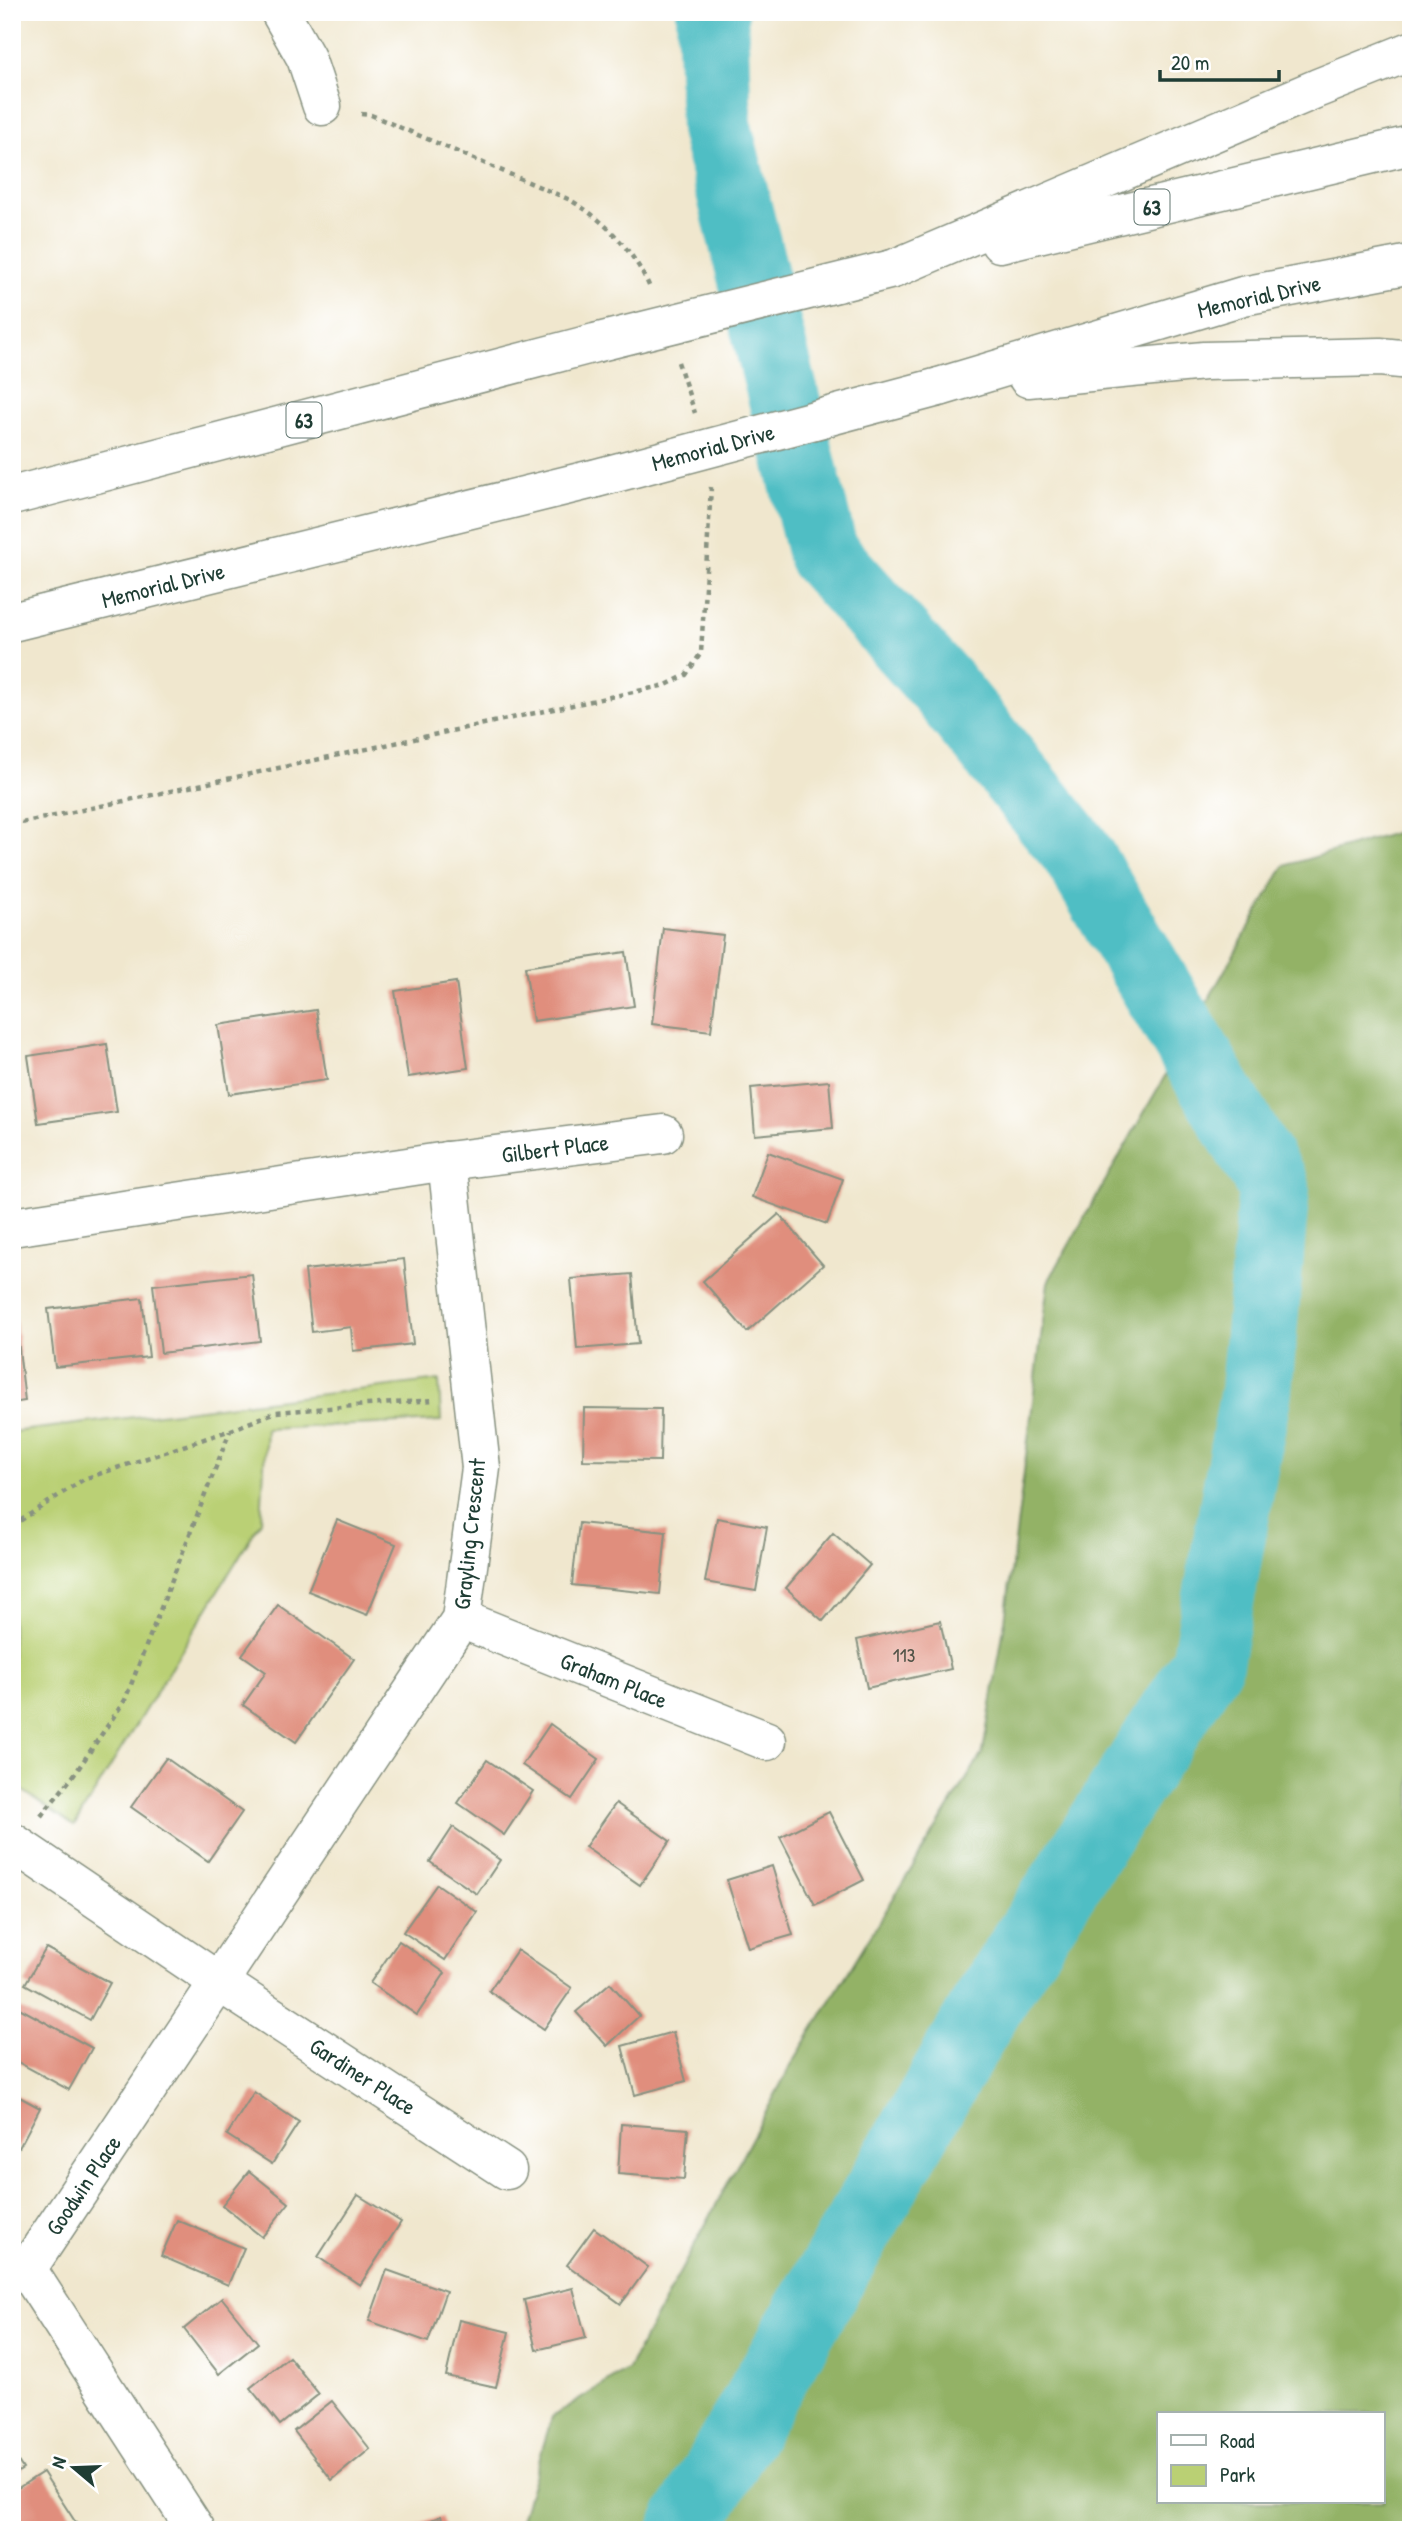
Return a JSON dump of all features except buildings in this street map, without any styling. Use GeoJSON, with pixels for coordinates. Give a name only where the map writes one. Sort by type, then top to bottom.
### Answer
{"type":"FeatureCollection","features":[{"type":"Feature","properties":{"kind":"main road"},"geometry":{"type":"LineString","coordinates":[[280,12],[306,58],[323,107]]}},
{"type":"Feature","properties":{"kind":"main road"},"geometry":{"type":"LineString","coordinates":[[892,269],[1411,51]]}},
{"type":"Feature","properties":{"kind":"main road","name":"63"},"geometry":{"type":"LineString","coordinates":[[12,496],[595,343],[1411,145]]}},
{"type":"Feature","properties":{"kind":"main road","name":"Memorial Drive"},"geometry":{"type":"LineString","coordinates":[[12,622],[593,479],[939,387],[1243,296],[1411,264]]}},
{"type":"Feature","properties":{"kind":"main road"},"geometry":{"type":"LineString","coordinates":[[939,387],[1204,361],[1380,358],[1411,360]]}},
{"type":"Feature","properties":{"kind":"main road","name":"Gilbert Place"},"geometry":{"type":"LineString","coordinates":[[447,1161],[663,1134]]}},
{"type":"Feature","properties":{"kind":"main road"},"geometry":{"type":"LineString","coordinates":[[12,1227],[447,1161]]}},
{"type":"Feature","properties":{"kind":"main road","name":"Grayling Crescent"},"geometry":{"type":"LineString","coordinates":[[219,1982],[461,1619],[481,1468],[447,1161]]}},
{"type":"Feature","properties":{"kind":"main road","name":"Graham Place"},"geometry":{"type":"LineString","coordinates":[[461,1619],[767,1741]]}},
{"type":"Feature","properties":{"kind":"main road"},"geometry":{"type":"LineString","coordinates":[[15,1844],[219,1982]]}},
{"type":"Feature","properties":{"kind":"main road","name":"Gardiner Place"},"geometry":{"type":"LineString","coordinates":[[219,1982],[507,2170]]}},
{"type":"Feature","properties":{"kind":"main road","name":"Goodwin Place"},"geometry":{"type":"LineString","coordinates":[[197,2530],[27,2269],[219,1982]]}},
{"type":"Feature","properties":{"kind":"path"},"geometry":{"type":"LineString","coordinates":[[12,1526],[84,1479],[231,1430],[276,1412],[472,1397]]}},
{"type":"Feature","properties":{"kind":"path"},"geometry":{"type":"LineString","coordinates":[[15,1844],[74,1775],[125,1700],[231,1430]]}},
{"type":"Feature","properties":{"kind":"green space"},"geometry":{"type":"Polygon","coordinates":[[[1411,828],[1411,2530],[518,2530],[552,2417],[628,2369],[790,2067],[983,1752],[1005,1621],[1048,1282],[1284,866],[1411,828]]]}},
{"type":"Feature","properties":{"kind":"green space"},"geometry":{"type":"Polygon","coordinates":[[[439,1380],[441,1421],[266,1429],[261,1521],[74,1826],[12,1783],[12,1432],[439,1380]]]}},
{"type":"Feature","properties":{"kind":"waterway"},"geometry":{"type":"LineString","coordinates":[[684,2530],[993,1995],[1207,1663],[1256,1391],[1274,1187],[1075,850],[940,684],[823,554],[716,128],[712,12]]}}]}
